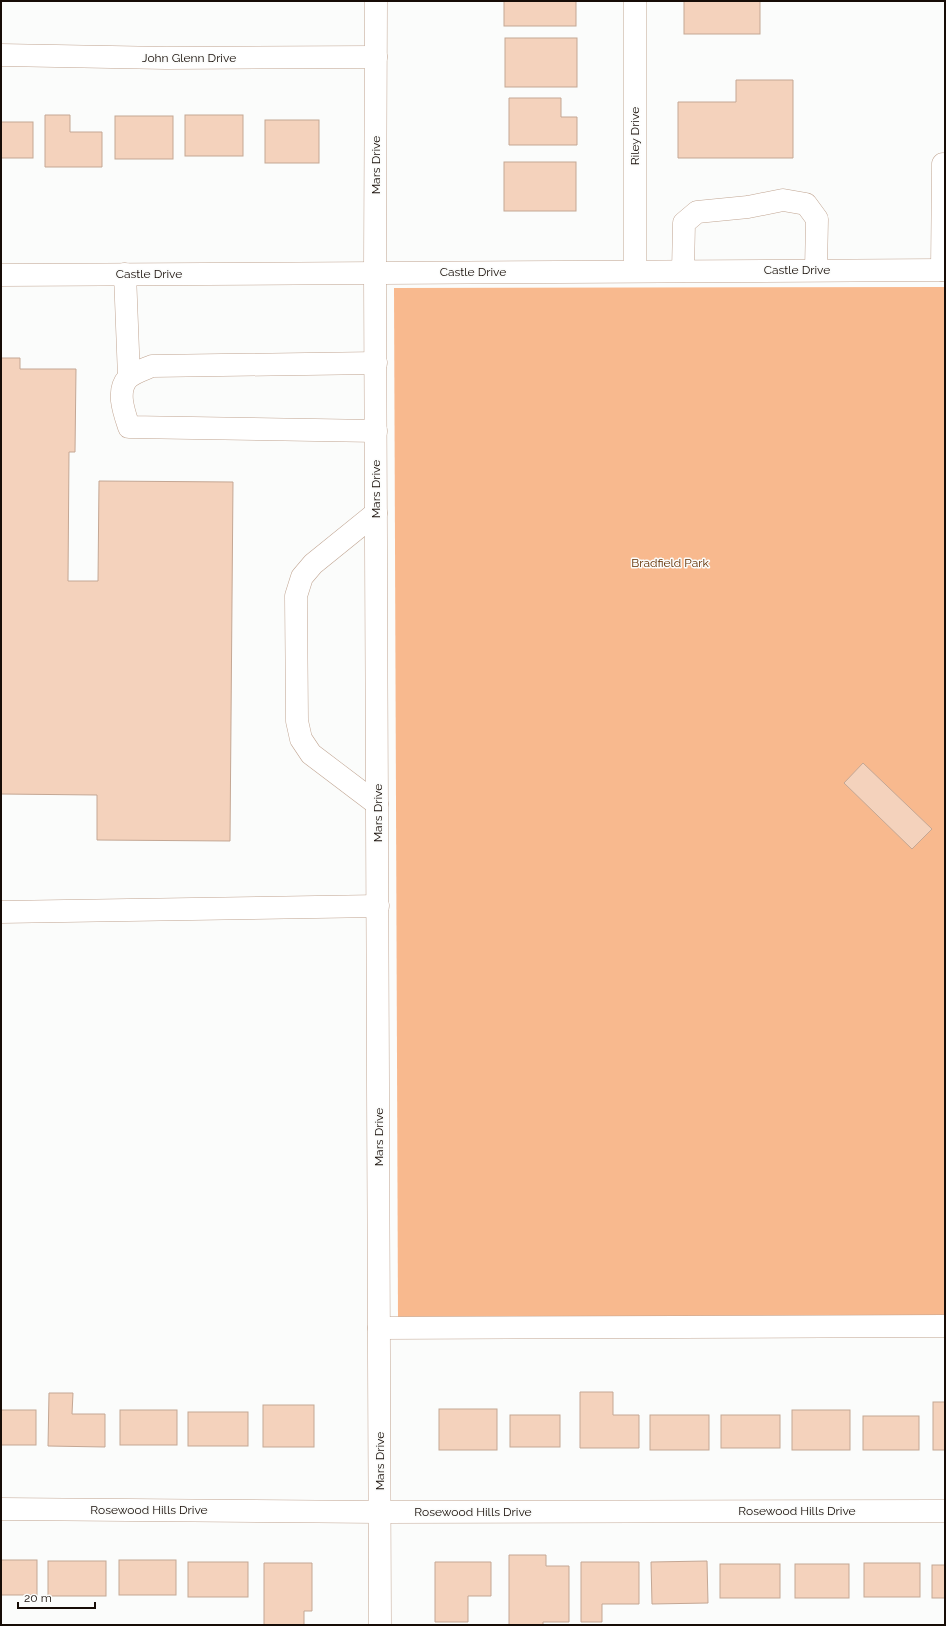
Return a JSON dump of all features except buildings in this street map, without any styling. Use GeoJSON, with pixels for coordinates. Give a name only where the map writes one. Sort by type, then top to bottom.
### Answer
{"type":"FeatureCollection","features":[{"type":"Feature","properties":{"kind":"street","name":"Mars Drive"},"geometry":{"type":"LineString","coordinates":[[376,1],[375,273],[380,1625]]}},
{"type":"Feature","properties":{"kind":"street","name":"Riley Drive"},"geometry":{"type":"LineString","coordinates":[[635,1],[635,271]]}},
{"type":"Feature","properties":{"kind":"street","name":"John Glenn Drive"},"geometry":{"type":"LineString","coordinates":[[1,55],[166,58],[376,57]]}},
{"type":"Feature","properties":{"kind":"street"},"geometry":{"type":"LineString","coordinates":[[944,270],[943,164],[945,164]]}},
{"type":"Feature","properties":{"kind":"street"},"geometry":{"type":"LineString","coordinates":[[683,271],[684,223],[697,212],[748,208],[783,200],[806,204],[817,219],[816,270]]}},
{"type":"Feature","properties":{"kind":"street","name":"Castle Drive"},"geometry":{"type":"LineString","coordinates":[[1,275],[944,270]]}},
{"type":"Feature","properties":{"kind":"street"},"geometry":{"type":"LineString","coordinates":[[125,274],[129,377],[122,390],[123,409],[129,427],[376,431]]}},
{"type":"Feature","properties":{"kind":"street"},"geometry":{"type":"LineString","coordinates":[[129,377],[152,366],[376,363]]}},
{"type":"Feature","properties":{"kind":"street"},"geometry":{"type":"LineString","coordinates":[[376,513],[313,564],[302,577],[296,596],[296,604],[297,721],[301,739],[311,754],[378,804]]}},
{"type":"Feature","properties":{"kind":"street"},"geometry":{"type":"LineString","coordinates":[[1,912],[378,906]]}},
{"type":"Feature","properties":{"kind":"street"},"geometry":{"type":"LineString","coordinates":[[379,1328],[945,1326]]}},
{"type":"Feature","properties":{"kind":"street","name":"Rosewood Hills Drive"},"geometry":{"type":"LineString","coordinates":[[1,1509],[380,1512],[945,1511]]}},
{"type":"Feature","properties":{"kind":"green space","name":"Bradfield Park"},"geometry":{"type":"Polygon","coordinates":[[[945,287],[945,1317],[398,1317],[394,288],[945,287]]]}}]}
